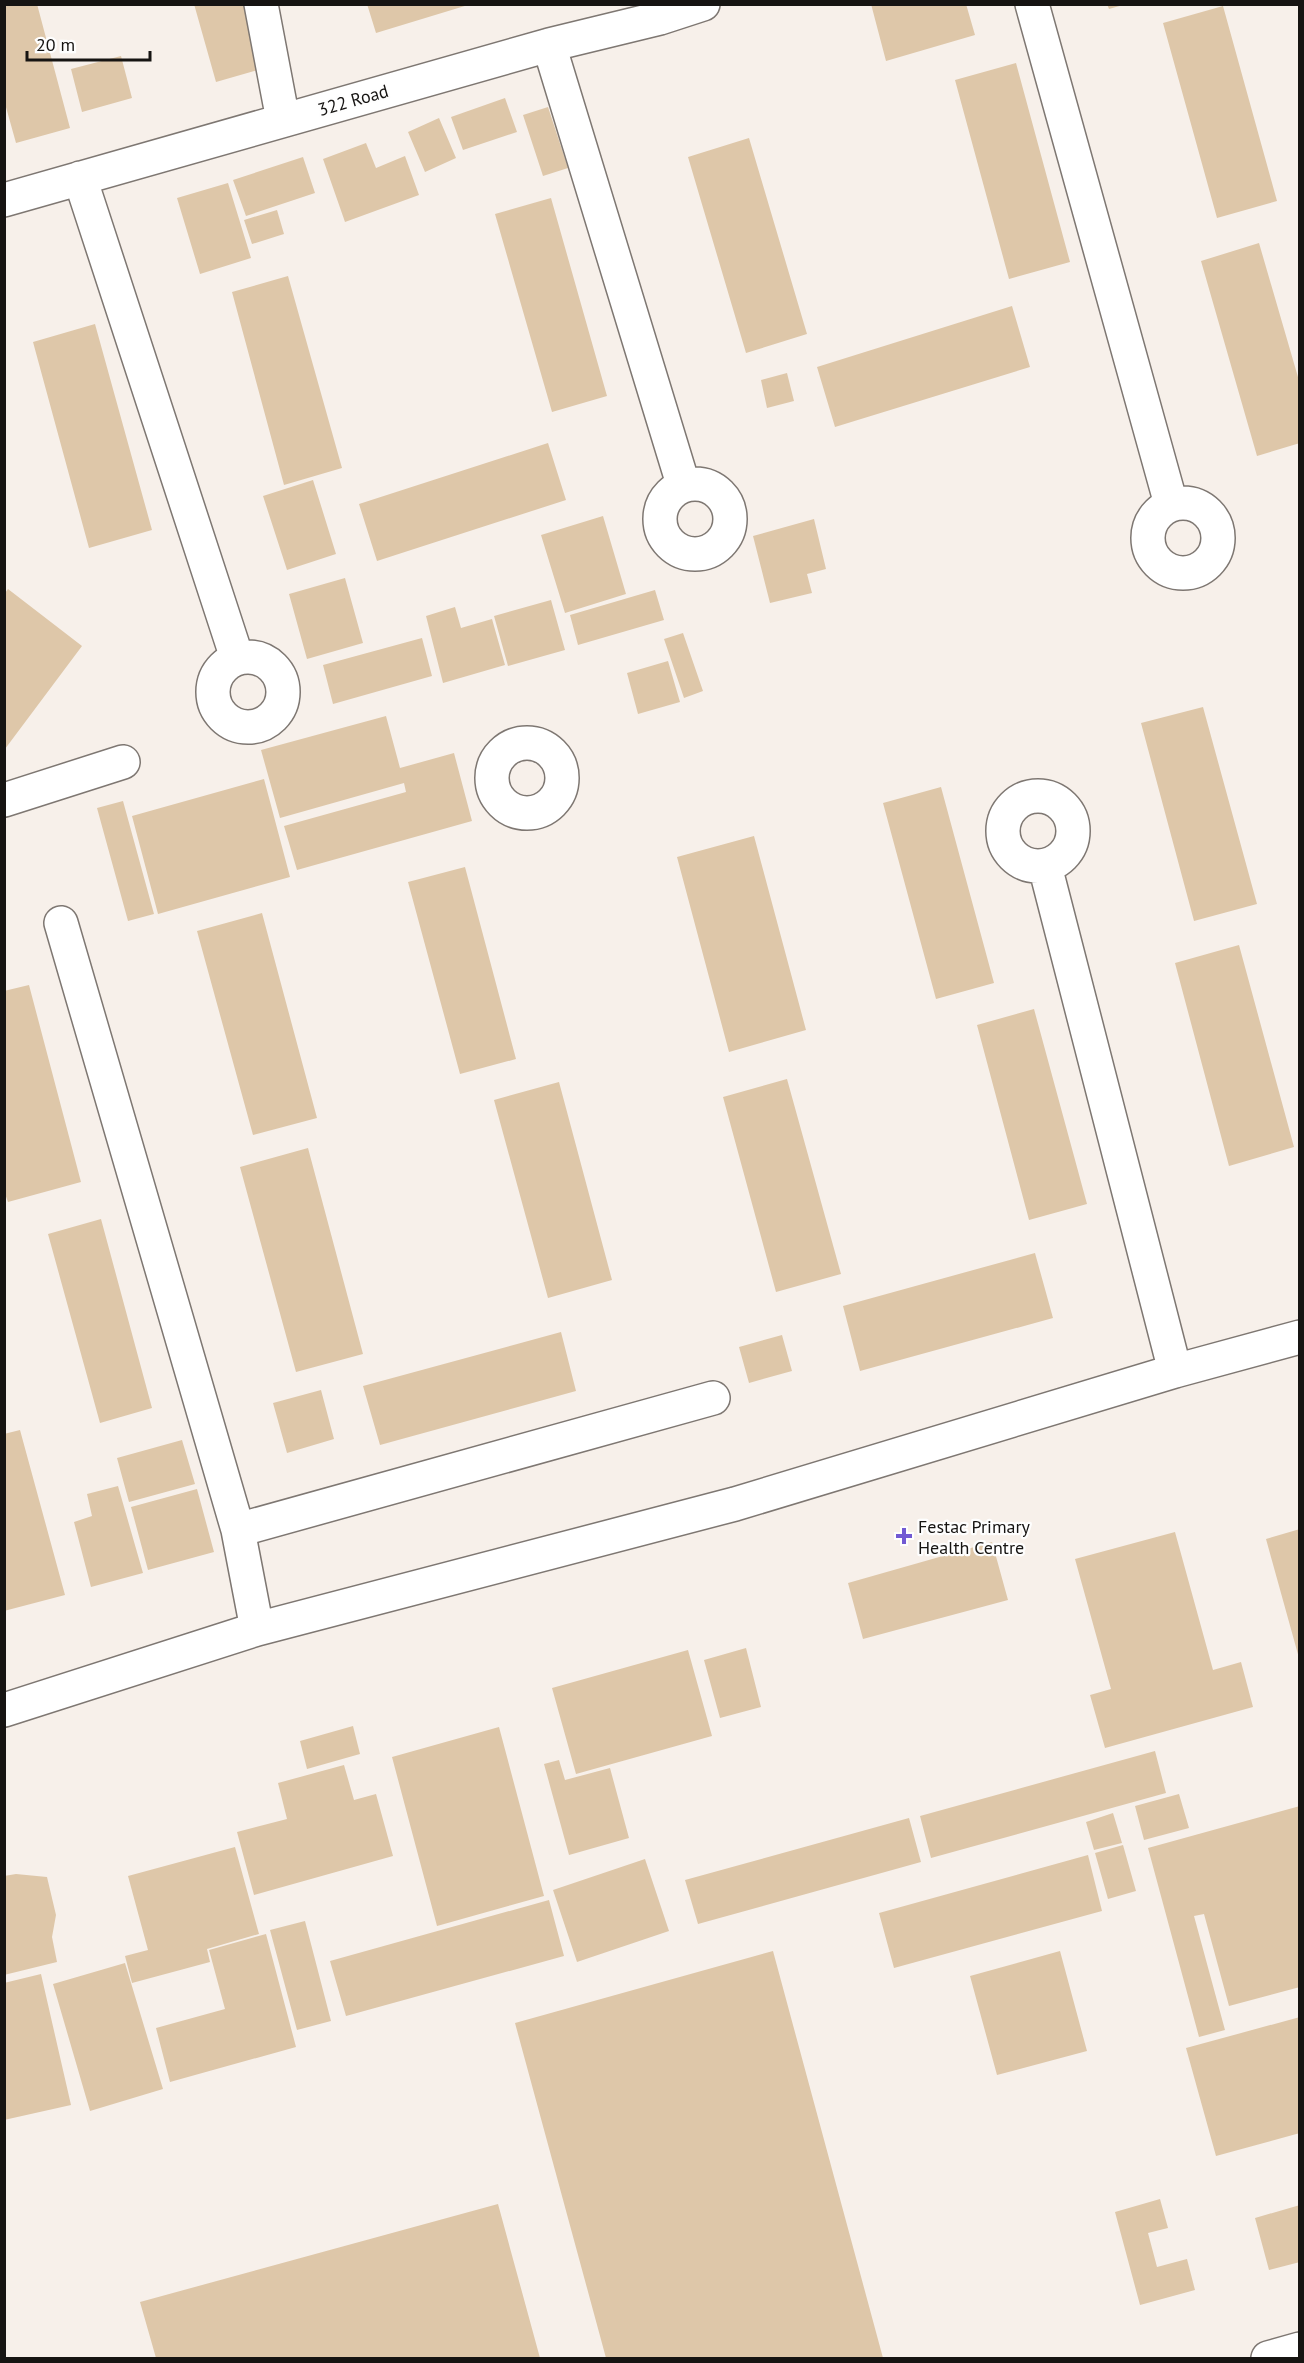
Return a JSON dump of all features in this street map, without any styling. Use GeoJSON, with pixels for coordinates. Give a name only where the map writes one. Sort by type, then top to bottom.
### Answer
{"type":"FeatureCollection","features":[{"type":"Feature","properties":{"kind":"street"},"geometry":{"type":"LineString","coordinates":[[261,4],[284,120]]}},
{"type":"Feature","properties":{"kind":"street","name":"322 Road"},"geometry":{"type":"LineString","coordinates":[[4,200],[549,45],[659,11],[703,4]]}},
{"type":"Feature","properties":{"kind":"street"},"geometry":{"type":"LineString","coordinates":[[1032,4],[1171,504]]}},
{"type":"Feature","properties":{"kind":"street"},"geometry":{"type":"LineString","coordinates":[[549,45],[683,484]]}},
{"type":"Feature","properties":{"kind":"street"},"geometry":{"type":"LineString","coordinates":[[80,178],[237,658]]}},
{"type":"Feature","properties":{"kind":"street"},"geometry":{"type":"LineString","coordinates":[[4,800],[123,762]]}},
{"type":"Feature","properties":{"kind":"street"},"geometry":{"type":"LineString","coordinates":[[1046,866],[1175,1371]]}},
{"type":"Feature","properties":{"kind":"street"},"geometry":{"type":"LineString","coordinates":[[61,923],[238,1530],[257,1629]]}},
{"type":"Feature","properties":{"kind":"street"},"geometry":{"type":"LineString","coordinates":[[4,1710],[257,1629],[735,1504],[1175,1371],[1299,1337]]}},
{"type":"Feature","properties":{"kind":"street"},"geometry":{"type":"LineString","coordinates":[[238,1530],[713,1398]]}},
{"type":"Feature","properties":{"kind":"street"},"geometry":{"type":"LineString","coordinates":[[1268,2358],[1299,2349]]}},
{"type":"Feature","properties":{"kind":"building"},"geometry":{"type":"Polygon","coordinates":[[[4,4],[37,4],[70,128],[16,143],[4,100],[4,4]]]}},
{"type":"Feature","properties":{"kind":"building"},"geometry":{"type":"Polygon","coordinates":[[[194,4],[251,4],[268,67],[216,82],[194,4]]]}},
{"type":"Feature","properties":{"kind":"building"},"geometry":{"type":"Polygon","coordinates":[[[367,4],[468,4],[468,5],[376,33],[367,4]]]}},
{"type":"Feature","properties":{"kind":"building"},"geometry":{"type":"Polygon","coordinates":[[[871,4],[966,4],[975,35],[886,61],[871,4]]]}},
{"type":"Feature","properties":{"kind":"building"},"geometry":{"type":"Polygon","coordinates":[[[1107,4],[1123,4],[1123,5],[1109,9],[1107,4]]]}},
{"type":"Feature","properties":{"kind":"building"},"geometry":{"type":"Polygon","coordinates":[[[1223,6],[1277,201],[1217,218],[1163,23],[1223,6]]]}},
{"type":"Feature","properties":{"kind":"building"},"geometry":{"type":"Polygon","coordinates":[[[121,56],[132,98],[82,112],[71,69],[121,56]]]}},
{"type":"Feature","properties":{"kind":"building"},"geometry":{"type":"Polygon","coordinates":[[[1016,63],[1070,262],[1009,279],[955,80],[1016,63]]]}},
{"type":"Feature","properties":{"kind":"building"},"geometry":{"type":"Polygon","coordinates":[[[505,98],[517,132],[463,150],[451,117],[505,98]]]}},
{"type":"Feature","properties":{"kind":"building"},"geometry":{"type":"Polygon","coordinates":[[[548,107],[568,168],[543,176],[523,115],[548,107]]]}},
{"type":"Feature","properties":{"kind":"building"},"geometry":{"type":"Polygon","coordinates":[[[439,118],[456,158],[425,172],[408,132],[439,118]]]}},
{"type":"Feature","properties":{"kind":"building"},"geometry":{"type":"Polygon","coordinates":[[[749,138],[807,334],[746,353],[688,157],[749,138]]]}},
{"type":"Feature","properties":{"kind":"building"},"geometry":{"type":"Polygon","coordinates":[[[366,143],[376,168],[405,156],[419,195],[345,222],[323,159],[366,143]]]}},
{"type":"Feature","properties":{"kind":"building"},"geometry":{"type":"Polygon","coordinates":[[[303,157],[315,193],[246,216],[233,180],[303,157]]]}},
{"type":"Feature","properties":{"kind":"building"},"geometry":{"type":"Polygon","coordinates":[[[228,183],[251,258],[200,274],[177,198],[228,183]]]}},
{"type":"Feature","properties":{"kind":"building"},"geometry":{"type":"Polygon","coordinates":[[[551,198],[607,396],[552,412],[495,214],[551,198]]]}},
{"type":"Feature","properties":{"kind":"building"},"geometry":{"type":"Polygon","coordinates":[[[277,210],[284,234],[252,244],[244,220],[277,210]]]}},
{"type":"Feature","properties":{"kind":"building"},"geometry":{"type":"Polygon","coordinates":[[[1259,243],[1300,384],[1300,443],[1257,456],[1201,261],[1259,243]]]}},
{"type":"Feature","properties":{"kind":"building"},"geometry":{"type":"Polygon","coordinates":[[[288,276],[342,468],[284,485],[232,292],[288,276]]]}},
{"type":"Feature","properties":{"kind":"building"},"geometry":{"type":"Polygon","coordinates":[[[1012,306],[1030,367],[835,427],[817,367],[1012,306]]]}},
{"type":"Feature","properties":{"kind":"building"},"geometry":{"type":"Polygon","coordinates":[[[95,324],[152,530],[89,548],[33,342],[95,324]]]}},
{"type":"Feature","properties":{"kind":"building"},"geometry":{"type":"Polygon","coordinates":[[[787,373],[794,401],[767,408],[761,380],[787,373]]]}},
{"type":"Feature","properties":{"kind":"building"},"geometry":{"type":"Polygon","coordinates":[[[548,443],[566,500],[377,561],[359,504],[548,443]]]}},
{"type":"Feature","properties":{"kind":"building"},"geometry":{"type":"Polygon","coordinates":[[[313,480],[336,554],[287,570],[263,496],[313,480]]]}},
{"type":"Feature","properties":{"kind":"building"},"geometry":{"type":"Polygon","coordinates":[[[603,516],[626,594],[565,613],[541,535],[603,516]]]}},
{"type":"Feature","properties":{"kind":"building"},"geometry":{"type":"Polygon","coordinates":[[[814,519],[826,569],[807,574],[812,593],[770,603],[753,536],[814,519]]]}},
{"type":"Feature","properties":{"kind":"building"},"geometry":{"type":"Polygon","coordinates":[[[345,578],[363,643],[307,659],[289,594],[345,578]]]}},
{"type":"Feature","properties":{"kind":"building"},"geometry":{"type":"Polygon","coordinates":[[[8,589],[82,646],[5,749],[5,593],[8,589]]]}},
{"type":"Feature","properties":{"kind":"building"},"geometry":{"type":"Polygon","coordinates":[[[655,590],[664,620],[578,645],[570,615],[655,590]]]}},
{"type":"Feature","properties":{"kind":"building"},"geometry":{"type":"Polygon","coordinates":[[[551,600],[565,650],[508,666],[494,616],[551,600]]]}},
{"type":"Feature","properties":{"kind":"building"},"geometry":{"type":"Polygon","coordinates":[[[455,607],[461,628],[492,619],[505,665],[443,683],[426,616],[455,607]]]}},
{"type":"Feature","properties":{"kind":"building"},"geometry":{"type":"Polygon","coordinates":[[[683,633],[703,691],[684,698],[664,639],[683,633]]]}},
{"type":"Feature","properties":{"kind":"building"},"geometry":{"type":"Polygon","coordinates":[[[422,638],[432,676],[333,704],[323,665],[422,638]]]}},
{"type":"Feature","properties":{"kind":"building"},"geometry":{"type":"Polygon","coordinates":[[[668,661],[680,702],[638,714],[627,673],[668,661]]]}},
{"type":"Feature","properties":{"kind":"building"},"geometry":{"type":"Polygon","coordinates":[[[1203,707],[1257,904],[1194,921],[1141,723],[1203,707]]]}},
{"type":"Feature","properties":{"kind":"building"},"geometry":{"type":"Polygon","coordinates":[[[386,716],[400,768],[454,753],[472,821],[297,870],[284,826],[406,792],[404,783],[280,818],[261,750],[386,716]]]}},
{"type":"Feature","properties":{"kind":"building"},"geometry":{"type":"Polygon","coordinates":[[[264,779],[290,877],[158,914],[132,816],[264,779]]]}},
{"type":"Feature","properties":{"kind":"building"},"geometry":{"type":"Polygon","coordinates":[[[941,787],[994,983],[936,999],[883,803],[941,787]]]}},
{"type":"Feature","properties":{"kind":"building"},"geometry":{"type":"Polygon","coordinates":[[[123,801],[154,914],[128,921],[97,808],[123,801]]]}},
{"type":"Feature","properties":{"kind":"building"},"geometry":{"type":"Polygon","coordinates":[[[754,836],[806,1030],[729,1052],[677,857],[754,836]]]}},
{"type":"Feature","properties":{"kind":"building"},"geometry":{"type":"Polygon","coordinates":[[[465,867],[516,1059],[460,1074],[408,882],[465,867]]]}},
{"type":"Feature","properties":{"kind":"building"},"geometry":{"type":"Polygon","coordinates":[[[262,913],[317,1118],[253,1135],[197,931],[262,913]]]}},
{"type":"Feature","properties":{"kind":"building"},"geometry":{"type":"Polygon","coordinates":[[[1239,945],[1294,1147],[1229,1166],[1175,963],[1239,945]]]}},
{"type":"Feature","properties":{"kind":"building"},"geometry":{"type":"Polygon","coordinates":[[[29,985],[81,1182],[8,1202],[4,1191],[4,991],[29,985]]]}},
{"type":"Feature","properties":{"kind":"building"},"geometry":{"type":"Polygon","coordinates":[[[1034,1009],[1087,1204],[1029,1220],[977,1025],[1034,1009]]]}},
{"type":"Feature","properties":{"kind":"building"},"geometry":{"type":"Polygon","coordinates":[[[787,1079],[841,1274],[776,1292],[723,1097],[787,1079]]]}},
{"type":"Feature","properties":{"kind":"building"},"geometry":{"type":"Polygon","coordinates":[[[559,1082],[612,1280],[548,1298],[494,1100],[559,1082]]]}},
{"type":"Feature","properties":{"kind":"building"},"geometry":{"type":"Polygon","coordinates":[[[308,1148],[363,1354],[296,1372],[240,1167],[308,1148]]]}},
{"type":"Feature","properties":{"kind":"building"},"geometry":{"type":"Polygon","coordinates":[[[101,1219],[152,1408],[100,1423],[48,1234],[101,1219]]]}},
{"type":"Feature","properties":{"kind":"building"},"geometry":{"type":"Polygon","coordinates":[[[1035,1253],[1053,1318],[860,1371],[843,1306],[1035,1253]]]}},
{"type":"Feature","properties":{"kind":"building"},"geometry":{"type":"Polygon","coordinates":[[[561,1332],[576,1391],[380,1445],[363,1386],[561,1332]]]}},
{"type":"Feature","properties":{"kind":"building"},"geometry":{"type":"Polygon","coordinates":[[[782,1335],[792,1371],[749,1383],[739,1347],[782,1335]]]}},
{"type":"Feature","properties":{"kind":"building"},"geometry":{"type":"Polygon","coordinates":[[[321,1390],[334,1439],[287,1453],[273,1403],[321,1390]]]}},
{"type":"Feature","properties":{"kind":"building"},"geometry":{"type":"Polygon","coordinates":[[[20,1430],[65,1595],[4,1611],[4,1434],[20,1430]]]}},
{"type":"Feature","properties":{"kind":"building"},"geometry":{"type":"Polygon","coordinates":[[[182,1440],[195,1484],[129,1502],[117,1458],[182,1440]]]}},
{"type":"Feature","properties":{"kind":"building"},"geometry":{"type":"Polygon","coordinates":[[[118,1486],[143,1573],[91,1587],[74,1522],[92,1516],[87,1494],[118,1486]]]}},
{"type":"Feature","properties":{"kind":"building"},"geometry":{"type":"Polygon","coordinates":[[[197,1489],[214,1552],[148,1570],[131,1507],[197,1489]]]}},
{"type":"Feature","properties":{"kind":"building"},"geometry":{"type":"Polygon","coordinates":[[[1300,1529],[1300,1657],[1299,1658],[1266,1539],[1300,1529]]]}},
{"type":"Feature","properties":{"kind":"building"},"geometry":{"type":"Polygon","coordinates":[[[1175,1532],[1213,1670],[1241,1662],[1253,1707],[1105,1748],[1090,1695],[1111,1689],[1075,1559],[1175,1532]]]}},
{"type":"Feature","properties":{"kind":"building"},"geometry":{"type":"Polygon","coordinates":[[[992,1542],[1008,1600],[863,1639],[848,1583],[992,1542]]]}},
{"type":"Feature","properties":{"kind":"building"},"geometry":{"type":"Polygon","coordinates":[[[746,1648],[761,1707],[720,1718],[704,1660],[746,1648]]]}},
{"type":"Feature","properties":{"kind":"building"},"geometry":{"type":"Polygon","coordinates":[[[688,1650],[712,1736],[576,1774],[552,1688],[688,1650]]]}},
{"type":"Feature","properties":{"kind":"building"},"geometry":{"type":"Polygon","coordinates":[[[353,1726],[360,1754],[307,1769],[300,1741],[353,1726]]]}},
{"type":"Feature","properties":{"kind":"building"},"geometry":{"type":"Polygon","coordinates":[[[499,1727],[544,1896],[437,1926],[392,1757],[499,1727]]]}},
{"type":"Feature","properties":{"kind":"building"},"geometry":{"type":"Polygon","coordinates":[[[1155,1751],[1166,1793],[931,1858],[920,1816],[1155,1751]]]}},
{"type":"Feature","properties":{"kind":"building"},"geometry":{"type":"Polygon","coordinates":[[[559,1760],[565,1780],[610,1768],[629,1838],[569,1855],[544,1764],[559,1760]]]}},
{"type":"Feature","properties":{"kind":"building"},"geometry":{"type":"Polygon","coordinates":[[[344,1765],[354,1800],[376,1794],[393,1856],[254,1895],[237,1832],[287,1819],[278,1783],[344,1765]]]}},
{"type":"Feature","properties":{"kind":"building"},"geometry":{"type":"Polygon","coordinates":[[[1179,1794],[1189,1828],[1144,1840],[1135,1806],[1179,1794]]]}},
{"type":"Feature","properties":{"kind":"building"},"geometry":{"type":"Polygon","coordinates":[[[1300,1806],[1300,1987],[1229,2006],[1204,1914],[1194,1916],[1225,2030],[1199,2037],[1148,1848],[1300,1806]]]}},
{"type":"Feature","properties":{"kind":"building"},"geometry":{"type":"Polygon","coordinates":[[[1113,1813],[1122,1843],[1094,1850],[1086,1822],[1113,1813]]]}},
{"type":"Feature","properties":{"kind":"building"},"geometry":{"type":"Polygon","coordinates":[[[909,1818],[921,1862],[698,1924],[685,1880],[909,1818]]]}},
{"type":"Feature","properties":{"kind":"building"},"geometry":{"type":"Polygon","coordinates":[[[1123,1845],[1136,1891],[1108,1899],[1095,1853],[1123,1845]]]}},
{"type":"Feature","properties":{"kind":"building"},"geometry":{"type":"Polygon","coordinates":[[[235,1847],[259,1934],[207,1949],[210,1962],[132,1983],[125,1956],[148,1950],[128,1876],[235,1847]]]}},
{"type":"Feature","properties":{"kind":"building"},"geometry":{"type":"Polygon","coordinates":[[[1088,1855],[1102,1911],[894,1968],[879,1913],[1088,1855]]]}},
{"type":"Feature","properties":{"kind":"building"},"geometry":{"type":"Polygon","coordinates":[[[645,1859],[669,1931],[577,1962],[553,1890],[645,1859]]]}},
{"type":"Feature","properties":{"kind":"building"},"geometry":{"type":"Polygon","coordinates":[[[16,1874],[47,1877],[56,1915],[52,1937],[57,1962],[4,1975],[4,1876],[16,1874]]]}},
{"type":"Feature","properties":{"kind":"building"},"geometry":{"type":"Polygon","coordinates":[[[549,1900],[564,1956],[346,2016],[330,1961],[549,1900]]]}},
{"type":"Feature","properties":{"kind":"building"},"geometry":{"type":"Polygon","coordinates":[[[305,1921],[331,2021],[297,2030],[270,1930],[305,1921]]]}},
{"type":"Feature","properties":{"kind":"building"},"geometry":{"type":"Polygon","coordinates":[[[266,1934],[296,2047],[170,2082],[156,2028],[225,2009],[209,1950],[266,1934]]]}},
{"type":"Feature","properties":{"kind":"building"},"geometry":{"type":"Polygon","coordinates":[[[773,1951],[883,2358],[606,2358],[515,2023],[773,1951]]]}},
{"type":"Feature","properties":{"kind":"building"},"geometry":{"type":"Polygon","coordinates":[[[1060,1951],[1087,2051],[997,2075],[970,1976],[1060,1951]]]}},
{"type":"Feature","properties":{"kind":"building"},"geometry":{"type":"Polygon","coordinates":[[[125,1963],[163,2089],[90,2111],[53,1984],[125,1963]]]}},
{"type":"Feature","properties":{"kind":"building"},"geometry":{"type":"Polygon","coordinates":[[[41,1974],[71,2105],[4,2120],[4,1983],[41,1974]]]}},
{"type":"Feature","properties":{"kind":"building"},"geometry":{"type":"Polygon","coordinates":[[[1300,2017],[1300,2133],[1216,2156],[1186,2048],[1300,2017]]]}},
{"type":"Feature","properties":{"kind":"building"},"geometry":{"type":"Polygon","coordinates":[[[1160,2199],[1168,2228],[1148,2233],[1157,2267],[1187,2259],[1195,2290],[1140,2305],[1115,2212],[1160,2199]]]}},
{"type":"Feature","properties":{"kind":"building"},"geometry":{"type":"Polygon","coordinates":[[[498,2204],[540,2358],[156,2358],[140,2302],[498,2204]]]}},
{"type":"Feature","properties":{"kind":"building"},"geometry":{"type":"Polygon","coordinates":[[[1300,2205],[1300,2262],[1269,2270],[1255,2218],[1300,2205]]]}},
{"type":"Feature","properties":{"kind":"place","name":"Festac Primary Health Centre"},"geometry":{"type":"Point","coordinates":[904,1536]}}]}
